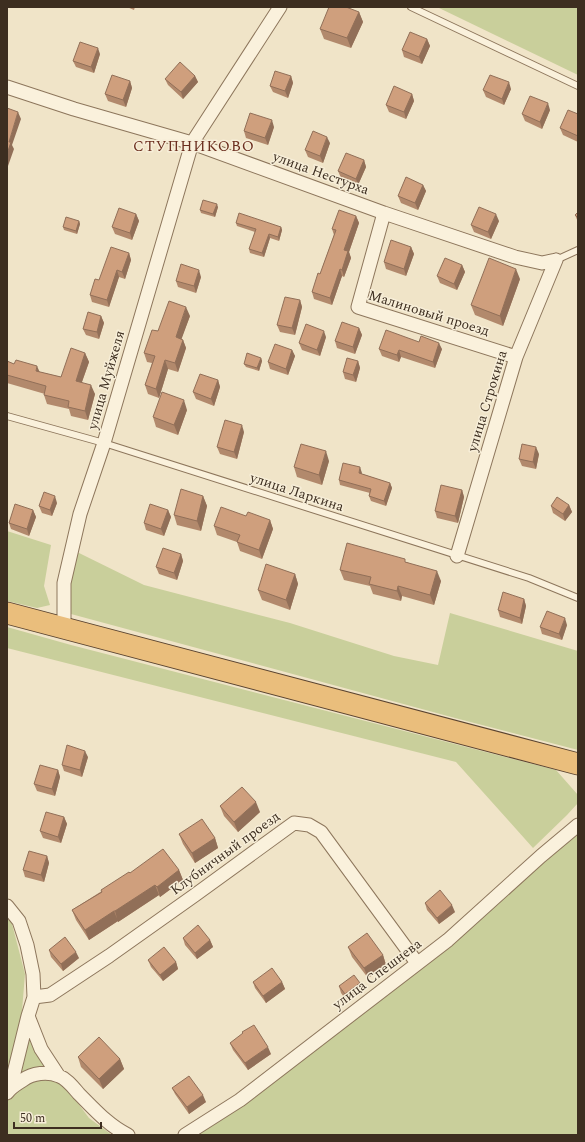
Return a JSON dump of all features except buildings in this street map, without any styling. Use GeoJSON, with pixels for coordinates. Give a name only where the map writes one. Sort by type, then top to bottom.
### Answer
{"type":"FeatureCollection","features":[{"type":"Feature","properties":{"kind":"highway"},"geometry":{"type":"LineString","coordinates":[[7,613],[573,763]]}},
{"type":"Feature","properties":{"kind":"street","name":"улица Муйжеля"},"geometry":{"type":"LineString","coordinates":[[64,629],[64,583],[80,514],[104,443],[192,143],[280,7]]}},
{"type":"Feature","properties":{"kind":"street","name":"улица Нестурха"},"geometry":{"type":"LineString","coordinates":[[7,88],[192,143],[384,213],[514,257],[542,263],[556,260]]}},
{"type":"Feature","properties":{"kind":"street","name":"Малиновый проезд"},"geometry":{"type":"LineString","coordinates":[[384,213],[358,307],[516,357]]}},
{"type":"Feature","properties":{"kind":"street","name":"улица Строкина"},"geometry":{"type":"LineString","coordinates":[[457,556],[516,357],[556,260]]}},
{"type":"Feature","properties":{"kind":"street","name":"Клубничный проезд"},"geometry":{"type":"LineString","coordinates":[[34,997],[50,995],[195,895],[294,823],[310,825],[321,832],[417,963]]}},
{"type":"Feature","properties":{"kind":"street","name":"улица Спешнева"},"geometry":{"type":"LineString","coordinates":[[185,1135],[240,1100],[448,940],[578,825]]}},
{"type":"Feature","properties":{"kind":"street"},"geometry":{"type":"LineString","coordinates":[[7,906],[19,921],[27,945],[33,974],[34,997],[8,1091]]}},
{"type":"Feature","properties":{"kind":"street"},"geometry":{"type":"LineString","coordinates":[[28,1016],[41,1049],[58,1075],[102,1117],[123,1133],[128,1135]]}},
{"type":"Feature","properties":{"kind":"street"},"geometry":{"type":"LineString","coordinates":[[8,1091],[28,1076],[44,1074],[58,1075]]}},
{"type":"Feature","properties":{"kind":"lane"},"geometry":{"type":"LineString","coordinates":[[411,7],[578,86]]}},
{"type":"Feature","properties":{"kind":"lane"},"geometry":{"type":"LineString","coordinates":[[556,260],[578,250]]}},
{"type":"Feature","properties":{"kind":"lane","name":"улица Ларкина"},"geometry":{"type":"LineString","coordinates":[[7,416],[104,443],[529,578],[578,598]]}},
{"type":"Feature","properties":{"kind":"green space"},"geometry":{"type":"Polygon","coordinates":[[[437,7],[578,7],[578,75],[437,7]]]}},
{"type":"Feature","properties":{"kind":"green space"},"geometry":{"type":"Polygon","coordinates":[[[7,531],[51,545],[44,586],[50,605],[37,608],[7,601],[7,531]]]}},
{"type":"Feature","properties":{"kind":"green space"},"geometry":{"type":"Polygon","coordinates":[[[77,552],[144,585],[290,623],[394,656],[438,665],[450,613],[578,651],[578,750],[71,614],[68,585],[77,552]]]}},
{"type":"Feature","properties":{"kind":"green space"},"geometry":{"type":"Polygon","coordinates":[[[7,627],[71,645],[556,770],[578,795],[578,803],[533,848],[456,762],[7,648],[7,627]]]}},
{"type":"Feature","properties":{"kind":"green space"},"geometry":{"type":"Polygon","coordinates":[[[578,819],[578,1135],[194,1135],[419,963],[578,819]]]}},
{"type":"Feature","properties":{"kind":"green space"},"geometry":{"type":"Polygon","coordinates":[[[7,915],[11,920],[25,974],[21,1023],[48,1063],[89,1118],[112,1135],[7,1135],[7,915]]]}},
{"type":"Feature","properties":{"kind":"district","name":"СТУПНИКОВО"},"geometry":{"type":"Point","coordinates":[194,146]}}]}
